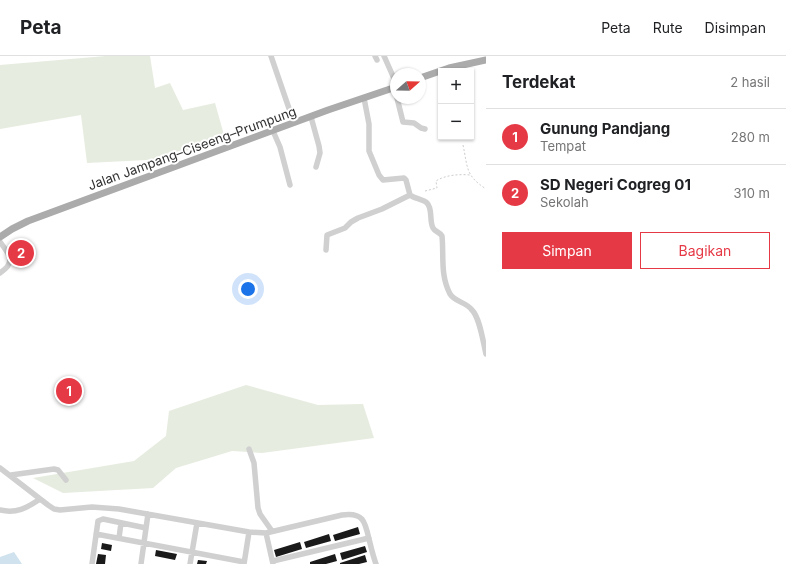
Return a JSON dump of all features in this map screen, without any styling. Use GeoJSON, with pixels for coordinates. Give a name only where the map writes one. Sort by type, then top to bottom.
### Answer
{"type":"FeatureCollection","features":[{"type":"Feature","properties":{"kind":"main road"},"geometry":{"type":"LineString","coordinates":[[455,68],[486,60]]}},
{"type":"Feature","properties":{"kind":"main road"},"geometry":{"type":"LineString","coordinates":[[426,76],[438,73]]}},
{"type":"Feature","properties":{"kind":"main road","name":"Jalan Jampang–Ciseeng–Prumpung"},"geometry":{"type":"LineString","coordinates":[[0,237],[28,221],[311,116],[390,90]]}},
{"type":"Feature","properties":{"kind":"street"},"geometry":{"type":"LineString","coordinates":[[271,56],[294,123]]}},
{"type":"Feature","properties":{"kind":"street"},"geometry":{"type":"LineString","coordinates":[[384,56],[390,72]]}},
{"type":"Feature","properties":{"kind":"street"},"geometry":{"type":"LineString","coordinates":[[364,98],[369,124],[369,151],[379,175],[384,180],[404,178],[406,180],[410,195],[416,199],[426,202],[429,206],[432,226],[442,236],[442,265],[449,290],[453,298],[468,306],[474,312],[486,354]]}},
{"type":"Feature","properties":{"kind":"street"},"geometry":{"type":"LineString","coordinates":[[398,104],[403,122],[414,123],[424,129]]}},
{"type":"Feature","properties":{"kind":"street"},"geometry":{"type":"LineString","coordinates":[[311,116],[320,153],[316,167]]}},
{"type":"Feature","properties":{"kind":"street"},"geometry":{"type":"LineString","coordinates":[[273,131],[280,147],[290,185]]}},
{"type":"Feature","properties":{"kind":"street"},"geometry":{"type":"LineString","coordinates":[[326,250],[327,235],[345,228],[358,218],[382,209],[410,195]]}},
{"type":"Feature","properties":{"kind":"street"},"geometry":{"type":"LineString","coordinates":[[0,242],[8,252],[10,259],[7,268],[0,273]]}},
{"type":"Feature","properties":{"kind":"street"},"geometry":{"type":"LineString","coordinates":[[249,449],[254,463],[258,508],[260,514],[272,531]]}},
{"type":"Feature","properties":{"kind":"street"},"geometry":{"type":"LineString","coordinates":[[0,468],[54,509],[60,510],[92,507],[119,509],[249,532],[266,533],[342,515],[353,515],[364,521],[366,524],[376,564]]}},
{"type":"Feature","properties":{"kind":"street"},"geometry":{"type":"LineString","coordinates":[[11,475],[54,469],[58,470],[66,480]]}},
{"type":"Feature","properties":{"kind":"street"},"geometry":{"type":"LineString","coordinates":[[0,510],[9,512],[16,511],[29,506],[40,499]]}},
{"type":"Feature","properties":{"kind":"street"},"geometry":{"type":"LineString","coordinates":[[141,564],[148,514]]}},
{"type":"Feature","properties":{"kind":"street"},"geometry":{"type":"LineString","coordinates":[[92,564],[97,523],[100,519],[146,528]]}},
{"type":"Feature","properties":{"kind":"street"},"geometry":{"type":"LineString","coordinates":[[119,538],[121,523]]}},
{"type":"Feature","properties":{"kind":"street"},"geometry":{"type":"LineString","coordinates":[[190,564],[197,523]]}},
{"type":"Feature","properties":{"kind":"street"},"geometry":{"type":"LineString","coordinates":[[96,534],[244,563],[249,532]]}},
{"type":"Feature","properties":{"kind":"street"},"geometry":{"type":"LineString","coordinates":[[266,533],[273,563],[369,538]]}},
{"type":"Feature","properties":{"kind":"path"},"geometry":{"type":"LineString","coordinates":[[462,145],[470,175],[476,183],[486,189]]}},
{"type":"Feature","properties":{"kind":"path"},"geometry":{"type":"LineString","coordinates":[[425,191],[437,188],[436,181],[444,177],[461,174],[470,175]]}},
{"type":"Feature","properties":{"kind":"shaded area"},"geometry":{"type":"Polygon","coordinates":[[[106,56],[150,56],[155,88],[170,83],[183,110],[215,103],[224,135],[167,159],[87,163],[81,115],[0,129],[0,65],[106,56]]]}},
{"type":"Feature","properties":{"kind":"shaded area"},"geometry":{"type":"Polygon","coordinates":[[[246,385],[318,405],[363,404],[374,438],[262,453],[232,451],[176,468],[153,488],[63,493],[33,478],[134,461],[166,436],[169,411],[246,385]]]}},
{"type":"Feature","properties":{"kind":"water"},"geometry":{"type":"Polygon","coordinates":[[[14,552],[22,564],[0,564],[0,557],[14,552]]]}},
{"type":"Feature","properties":{"kind":"building"},"geometry":{"type":"Polygon","coordinates":[[[358,527],[360,534],[335,541],[333,535],[358,527]]]}},
{"type":"Feature","properties":{"kind":"building"},"geometry":{"type":"Polygon","coordinates":[[[329,534],[331,541],[306,548],[304,542],[329,534]]]}},
{"type":"Feature","properties":{"kind":"building"},"geometry":{"type":"Polygon","coordinates":[[[300,542],[302,549],[276,557],[274,550],[300,542]]]}},
{"type":"Feature","properties":{"kind":"building"},"geometry":{"type":"Polygon","coordinates":[[[102,543],[112,545],[111,551],[101,549],[102,543]]]}},
{"type":"Feature","properties":{"kind":"building"},"geometry":{"type":"Polygon","coordinates":[[[365,546],[367,552],[342,560],[340,553],[365,546]]]}},
{"type":"Feature","properties":{"kind":"building"},"geometry":{"type":"Polygon","coordinates":[[[156,550],[177,554],[175,560],[155,556],[156,550]]]}},
{"type":"Feature","properties":{"kind":"building"},"geometry":{"type":"Polygon","coordinates":[[[98,554],[106,555],[105,564],[96,564],[98,554]]]}},
{"type":"Feature","properties":{"kind":"building"},"geometry":{"type":"Polygon","coordinates":[[[335,554],[337,561],[326,564],[310,564],[310,562],[335,554]]]}},
{"type":"Feature","properties":{"kind":"building"},"geometry":{"type":"Polygon","coordinates":[[[365,555],[367,562],[359,564],[340,564],[340,563],[365,555]]]}},
{"type":"Feature","properties":{"kind":"building"},"geometry":{"type":"Polygon","coordinates":[[[198,560],[207,561],[206,564],[197,564],[198,560]]]}},
{"type":"Feature","properties":{"kind":"place","name":"SD Negeri Cogreg 01"},"geometry":{"type":"Point","coordinates":[21,253]}},
{"type":"Feature","properties":{"kind":"place","name":"Gunung Pandjang"},"geometry":{"type":"Point","coordinates":[69,391]}}]}
